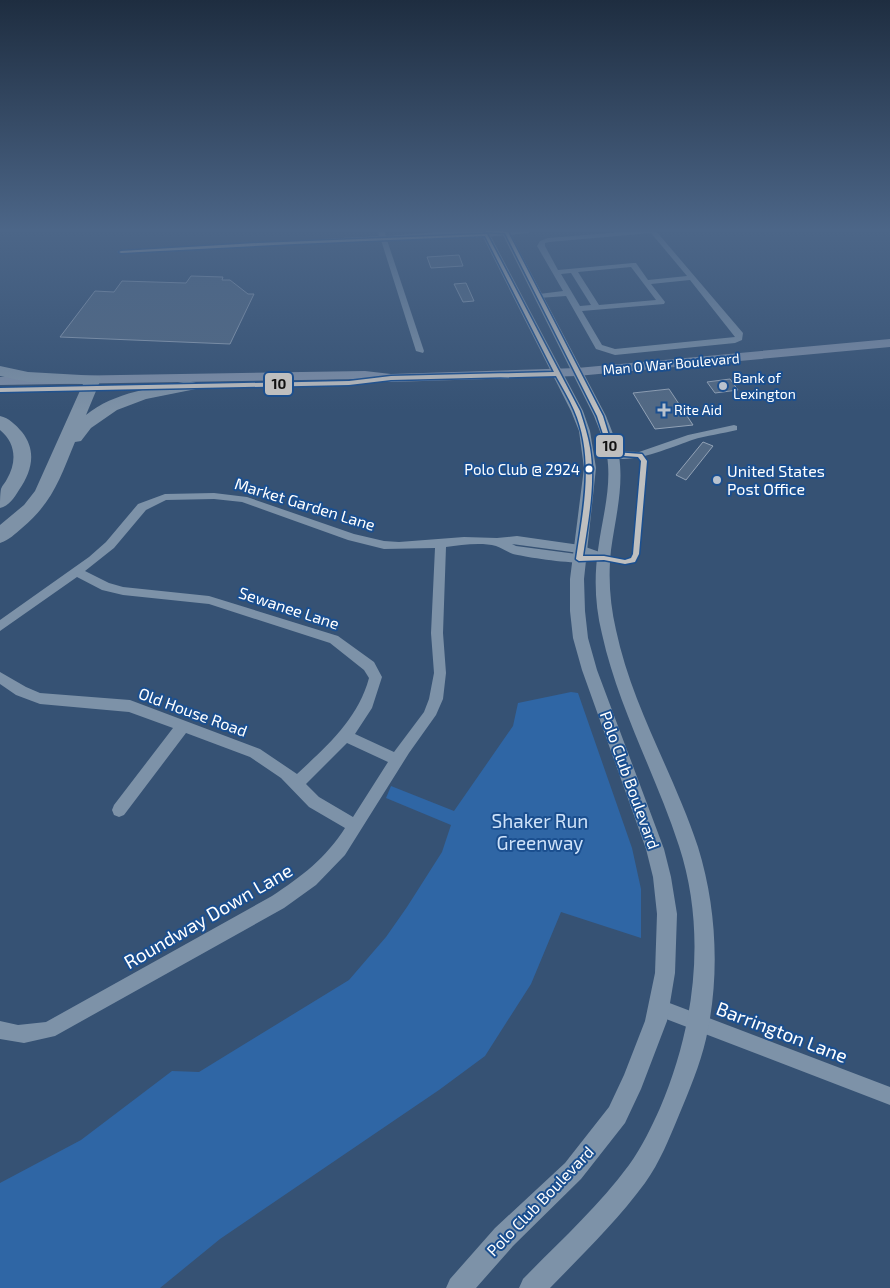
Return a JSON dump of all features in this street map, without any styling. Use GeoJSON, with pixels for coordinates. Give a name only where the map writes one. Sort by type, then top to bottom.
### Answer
{"type":"FeatureCollection","features":[{"type":"Feature","properties":{"kind":"highway"},"geometry":{"type":"LineString","coordinates":[[0,371],[28,377],[92,384],[44,493],[31,510],[0,536]]}},
{"type":"Feature","properties":{"kind":"highway"},"geometry":{"type":"LineString","coordinates":[[56,465],[77,434],[96,416],[129,398],[190,386]]}},
{"type":"Feature","properties":{"kind":"highway"},"geometry":{"type":"LineString","coordinates":[[0,421],[20,438],[24,452],[20,472],[0,502]]}},
{"type":"Feature","properties":{"kind":"main road","name":"Man O War Boulevard"},"geometry":{"type":"LineString","coordinates":[[0,381],[190,386],[349,383],[391,378],[557,374],[890,343]]}},
{"type":"Feature","properties":{"kind":"main road","name":"Man O War Boulevard"},"geometry":{"type":"LineString","coordinates":[[0,390],[92,384],[365,375],[391,378]]}},
{"type":"Feature","properties":{"kind":"street"},"geometry":{"type":"LineString","coordinates":[[402,291],[420,351]]}},
{"type":"Feature","properties":{"kind":"street","name":"Polo Club Boulevard"},"geometry":{"type":"LineString","coordinates":[[459,1288],[504,1237],[573,1171],[617,1115],[633,1081],[656,1021],[665,972],[667,931],[662,877],[655,849],[635,790],[587,664],[579,629],[576,595],[579,554],[590,486],[591,460],[588,440],[580,418],[514,291]]}},
{"type":"Feature","properties":{"kind":"street"},"geometry":{"type":"LineString","coordinates":[[538,293],[556,291]]}},
{"type":"Feature","properties":{"kind":"street"},"geometry":{"type":"LineString","coordinates":[[568,291],[599,347],[615,352],[735,340],[739,338],[740,336],[703,291]]}},
{"type":"Feature","properties":{"kind":"street"},"geometry":{"type":"LineString","coordinates":[[587,291],[598,308]]}},
{"type":"Feature","properties":{"kind":"street"},"geometry":{"type":"LineString","coordinates":[[578,310],[661,302],[653,291]]}},
{"type":"Feature","properties":{"kind":"street","name":"Polo Club Boulevard"},"geometry":{"type":"LineString","coordinates":[[532,1288],[604,1215],[637,1174],[654,1148],[680,1087],[695,1040],[704,984],[704,939],[697,877],[688,846],[615,662],[607,629],[603,597],[604,558],[613,477],[612,449],[600,416],[538,293]]}},
{"type":"Feature","properties":{"kind":"street"},"geometry":{"type":"LineString","coordinates":[[591,460],[603,456],[612,449],[640,455],[691,437],[734,428]]}},
{"type":"Feature","properties":{"kind":"street"},"geometry":{"type":"LineString","coordinates":[[591,460],[602,466],[613,477]]}},
{"type":"Feature","properties":{"kind":"street","name":"Market Garden Lane"},"geometry":{"type":"LineString","coordinates":[[0,626],[76,572],[110,545],[142,507],[154,500],[171,496],[227,496],[243,499],[370,542],[399,546],[464,541],[497,542],[514,550],[579,554],[604,558]]}},
{"type":"Feature","properties":{"kind":"street","name":"Roundway Down Lane"},"geometry":{"type":"LineString","coordinates":[[0,1030],[8,1033],[29,1034],[48,1030],[278,902],[310,880],[326,866],[340,850],[397,760],[429,715],[436,699],[440,673],[437,632],[442,560],[440,544]]}},
{"type":"Feature","properties":{"kind":"street","name":"Sewanee Lane"},"geometry":{"type":"LineString","coordinates":[[76,572],[106,587],[136,593],[209,600],[340,641],[369,666],[376,677],[373,691],[345,736],[296,784]]}},
{"type":"Feature","properties":{"kind":"street","name":"Old House Road"},"geometry":{"type":"LineString","coordinates":[[0,677],[21,691],[40,698],[130,706],[184,725],[264,758],[286,774],[314,802],[355,826]]}},
{"type":"Feature","properties":{"kind":"street"},"geometry":{"type":"LineString","coordinates":[[119,810],[184,725]]}},
{"type":"Feature","properties":{"kind":"street"},"geometry":{"type":"LineString","coordinates":[[345,736],[397,760]]}},
{"type":"Feature","properties":{"kind":"street","name":"Barrington Lane"},"geometry":{"type":"LineString","coordinates":[[659,1008],[890,1096]]}},
{"type":"Feature","properties":{"kind":"green space","name":"Shaker Run Greenway"},"geometry":{"type":"Polygon","coordinates":[[[571,692],[578,693],[632,848],[641,889],[641,938],[561,912],[531,984],[485,1056],[439,1090],[220,1239],[160,1288],[0,1288],[0,1183],[81,1140],[172,1071],[199,1072],[349,980],[386,937],[407,907],[442,852],[451,825],[386,798],[391,786],[454,811],[513,726],[518,703],[571,692]]]}},
{"type":"Feature","properties":{"kind":"building"},"geometry":{"type":"Polygon","coordinates":[[[95,291],[244,291],[248,294],[254,294],[230,344],[60,337],[95,291]]]}},
{"type":"Feature","properties":{"kind":"building"},"geometry":{"type":"Polygon","coordinates":[[[458,291],[470,291],[474,301],[463,302],[458,291]]]}},
{"type":"Feature","properties":{"kind":"building","name":"Bank of Lexington"},"geometry":{"type":"Polygon","coordinates":[[[730,379],[738,390],[715,393],[707,382],[730,379]]]}},
{"type":"Feature","properties":{"kind":"building","name":"Rite Aid"},"geometry":{"type":"Polygon","coordinates":[[[669,389],[693,425],[655,429],[633,393],[669,389]]]}},
{"type":"Feature","properties":{"kind":"building"},"geometry":{"type":"Polygon","coordinates":[[[703,442],[713,446],[686,480],[676,475],[703,442]]]}},
{"type":"Feature","properties":{"kind":"transit line","name":"10"},"geometry":{"type":"LineString","coordinates":[[515,291],[577,411],[583,431],[587,449],[589,485],[579,559],[604,558],[625,562],[633,560],[636,554],[644,461],[640,455],[612,454],[600,416],[536,291]]}},
{"type":"Feature","properties":{"kind":"transit line","name":"10"},"geometry":{"type":"LineString","coordinates":[[0,390],[349,383],[391,378],[557,374]]}},
{"type":"Feature","properties":{"kind":"place","name":"Bank of Lexington"},"geometry":{"type":"Point","coordinates":[723,386]}},
{"type":"Feature","properties":{"kind":"place","name":"Rite Aid"},"geometry":{"type":"Point","coordinates":[664,410]}},
{"type":"Feature","properties":{"kind":"place","name":"Polo Club @ 2924"},"geometry":{"type":"Point","coordinates":[589,469]}},
{"type":"Feature","properties":{"kind":"place","name":"United States Post Office"},"geometry":{"type":"Point","coordinates":[717,480]}}]}
